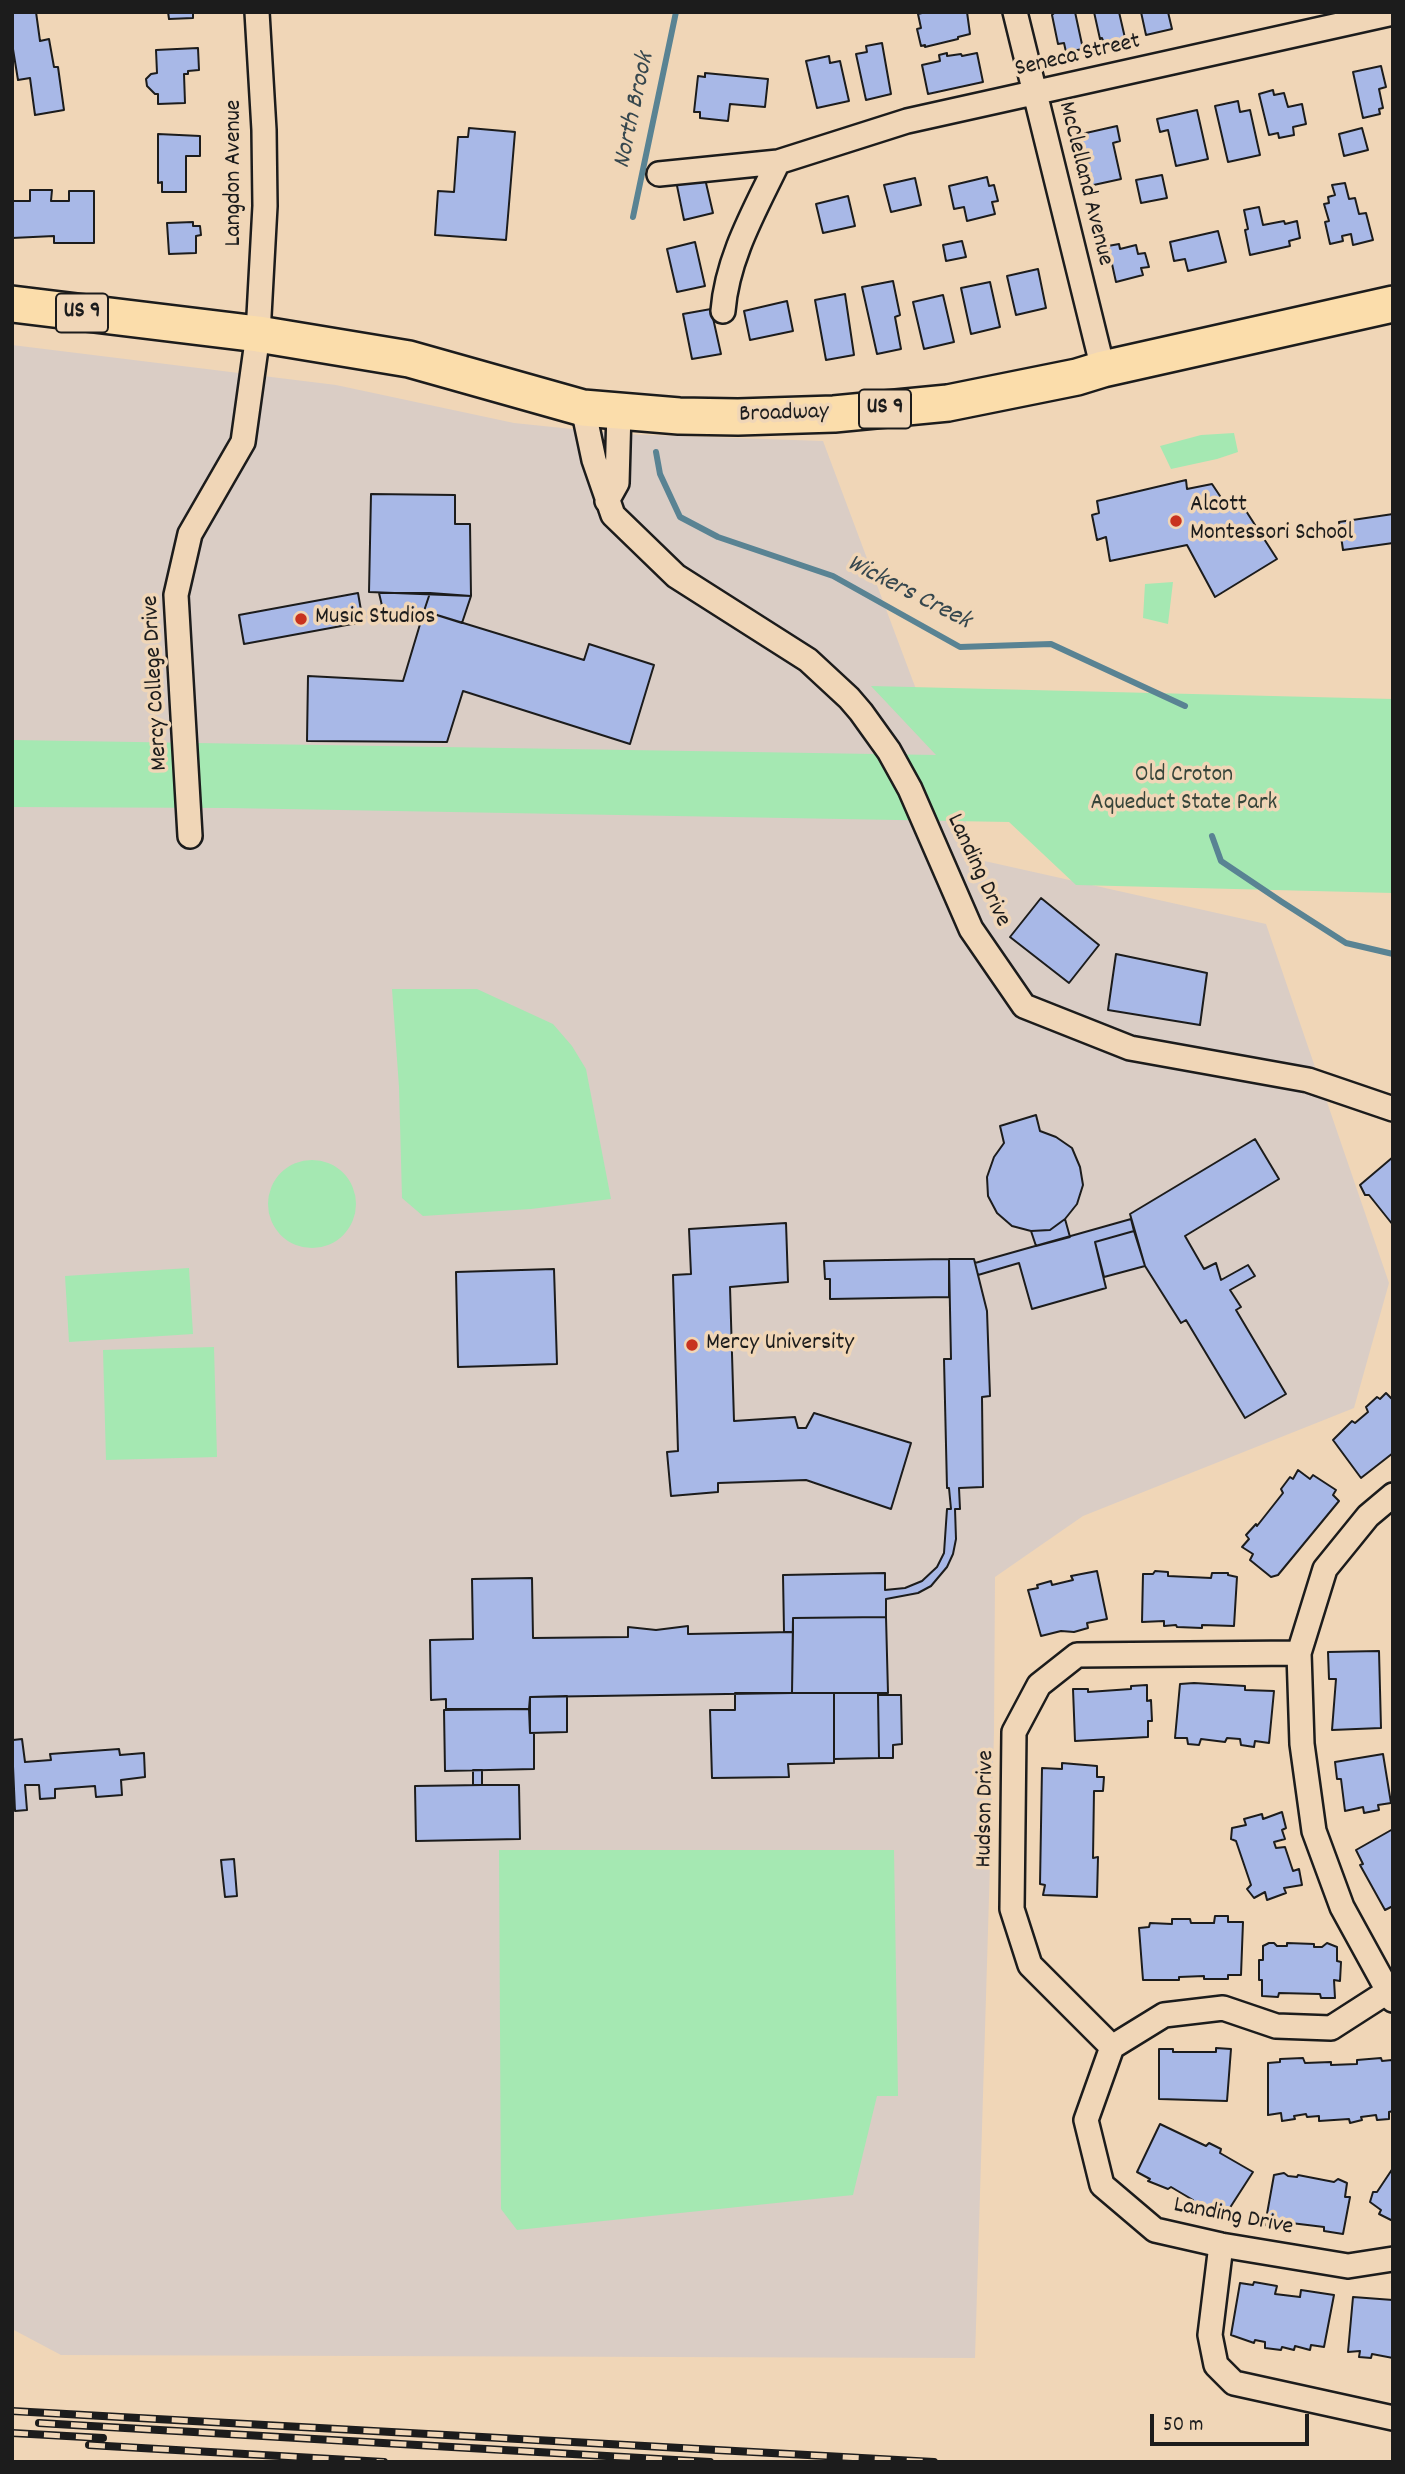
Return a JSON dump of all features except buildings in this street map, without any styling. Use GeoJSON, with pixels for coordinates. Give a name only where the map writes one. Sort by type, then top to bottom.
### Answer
{"type":"FeatureCollection","features":[{"type":"Feature","properties":{"kind":"main road","name":"US 9"},"geometry":{"type":"LineString","coordinates":[[12,304],[258,334]]}},
{"type":"Feature","properties":{"kind":"main road","name":"Broadway"},"geometry":{"type":"LineString","coordinates":[[258,334],[409,359],[583,408],[738,417],[855,413],[948,402],[1077,377],[1102,369],[1393,304]]}},
{"type":"Feature","properties":{"kind":"street","name":"Langdon Avenue"},"geometry":{"type":"LineString","coordinates":[[257,12],[265,193],[258,334]]}},
{"type":"Feature","properties":{"kind":"street","name":"McClelland Avenue"},"geometry":{"type":"LineString","coordinates":[[1015,12],[1102,369]]}},
{"type":"Feature","properties":{"kind":"street","name":"Seneca Street"},"geometry":{"type":"LineString","coordinates":[[659,174],[778,162],[907,121],[1393,13]]}},
{"type":"Feature","properties":{"kind":"street"},"geometry":{"type":"LineString","coordinates":[[723,311],[725,286],[736,253],[778,162]]}},
{"type":"Feature","properties":{"kind":"street","name":"Mercy College Drive"},"geometry":{"type":"LineString","coordinates":[[190,836],[176,595],[190,534],[243,442],[258,334]]}},
{"type":"Feature","properties":{"kind":"street","name":"Landing Drive"},"geometry":{"type":"LineString","coordinates":[[583,408],[594,460],[613,515],[676,576],[808,660],[856,706],[888,751],[910,789],[971,929],[1024,1006],[1130,1048],[1308,1080],[1393,1109]]}},
{"type":"Feature","properties":{"kind":"street"},"geometry":{"type":"LineString","coordinates":[[607,500],[617,483],[619,411]]}},
{"type":"Feature","properties":{"kind":"street"},"geometry":{"type":"LineString","coordinates":[[1112,2047],[1164,2015],[1223,2008],[1276,2025],[1331,2028],[1390,1996],[1342,1907],[1314,1830],[1302,1744],[1299,1653],[1325,1569],[1368,1516],[1393,1495]]}},
{"type":"Feature","properties":{"kind":"street","name":"Hudson Drive"},"geometry":{"type":"LineString","coordinates":[[1112,2047],[1030,1965],[1012,1909],[1014,1731],[1039,1685],[1077,1655],[1299,1653]]}},
{"type":"Feature","properties":{"kind":"street","name":"Landing Drive"},"geometry":{"type":"LineString","coordinates":[[1112,2047],[1086,2120],[1102,2185],[1155,2230],[1221,2245],[1348,2266],[1393,2259]]}},
{"type":"Feature","properties":{"kind":"street"},"geometry":{"type":"LineString","coordinates":[[1221,2245],[1210,2335],[1216,2365],[1234,2383],[1393,2418]]}},
{"type":"Feature","properties":{"kind":"shaded area","name":"Mercy University"},"geometry":{"type":"Polygon","coordinates":[[[12,345],[336,385],[514,423],[621,434],[823,441],[980,860],[1266,924],[1389,1283],[1354,1408],[1083,1516],[995,1577],[994,1733],[975,2358],[61,2355],[12,2329],[12,345]]]}},
{"type":"Feature","properties":{"kind":"green space"},"geometry":{"type":"Polygon","coordinates":[[[1234,433],[1238,452],[1171,469],[1160,446],[1201,435],[1234,433]]]}},
{"type":"Feature","properties":{"kind":"green space"},"geometry":{"type":"Polygon","coordinates":[[[1173,582],[1168,624],[1143,618],[1145,584],[1173,582]]]}},
{"type":"Feature","properties":{"kind":"green space","name":"Old Croton Aqueduct State Park"},"geometry":{"type":"Polygon","coordinates":[[[871,686],[1393,699],[1393,893],[1076,885],[1009,822],[228,808],[12,807],[12,740],[936,755],[871,686]]]}},
{"type":"Feature","properties":{"kind":"green space"},"geometry":{"type":"Polygon","coordinates":[[[392,989],[477,989],[553,1024],[572,1046],[586,1069],[611,1199],[531,1209],[423,1216],[402,1198],[399,1087],[392,989]]]}},
{"type":"Feature","properties":{"kind":"green space"},"geometry":{"type":"Polygon","coordinates":[[[312,1160],[337,1167],[349,1179],[356,1204],[349,1229],[337,1241],[312,1248],[287,1241],[275,1229],[268,1204],[275,1179],[287,1167],[312,1160]]]}},
{"type":"Feature","properties":{"kind":"green space"},"geometry":{"type":"Polygon","coordinates":[[[189,1268],[193,1334],[69,1342],[65,1276],[189,1268]]]}},
{"type":"Feature","properties":{"kind":"green space"},"geometry":{"type":"Polygon","coordinates":[[[214,1347],[217,1457],[106,1460],[103,1350],[214,1347]]]}},
{"type":"Feature","properties":{"kind":"green space"},"geometry":{"type":"Polygon","coordinates":[[[499,1850],[894,1850],[898,2096],[877,2096],[853,2195],[517,2230],[501,2209],[499,1850]]]}},
{"type":"Feature","properties":{"kind":"waterway","name":"North Brook"},"geometry":{"type":"LineString","coordinates":[[633,217],[676,12]]}},
{"type":"Feature","properties":{"kind":"waterway","name":"Wickers Creek"},"geometry":{"type":"LineString","coordinates":[[656,452],[660,474],[680,517],[718,537],[833,576],[960,647],[1051,644],[1185,706]]}},
{"type":"Feature","properties":{"kind":"waterway","name":"Wickers Creek"},"geometry":{"type":"LineString","coordinates":[[1212,836],[1221,861],[1282,902],[1346,943],[1393,954]]}},
{"type":"Feature","properties":{"kind":"railway"},"geometry":{"type":"LineString","coordinates":[[12,2411],[934,2462]]}},
{"type":"Feature","properties":{"kind":"railway"},"geometry":{"type":"LineString","coordinates":[[39,2423],[710,2462]]}},
{"type":"Feature","properties":{"kind":"railway"},"geometry":{"type":"LineString","coordinates":[[12,2433],[103,2438]]}},
{"type":"Feature","properties":{"kind":"railway"},"geometry":{"type":"LineString","coordinates":[[89,2445],[384,2462]]}},
{"type":"Feature","properties":{"kind":"place","name":"Alcott Montessori School"},"geometry":{"type":"Point","coordinates":[1176,521]}},
{"type":"Feature","properties":{"kind":"place","name":"Music Studios"},"geometry":{"type":"Point","coordinates":[301,619]}},
{"type":"Feature","properties":{"kind":"place","name":"Mercy University"},"geometry":{"type":"Point","coordinates":[692,1345]}}]}
